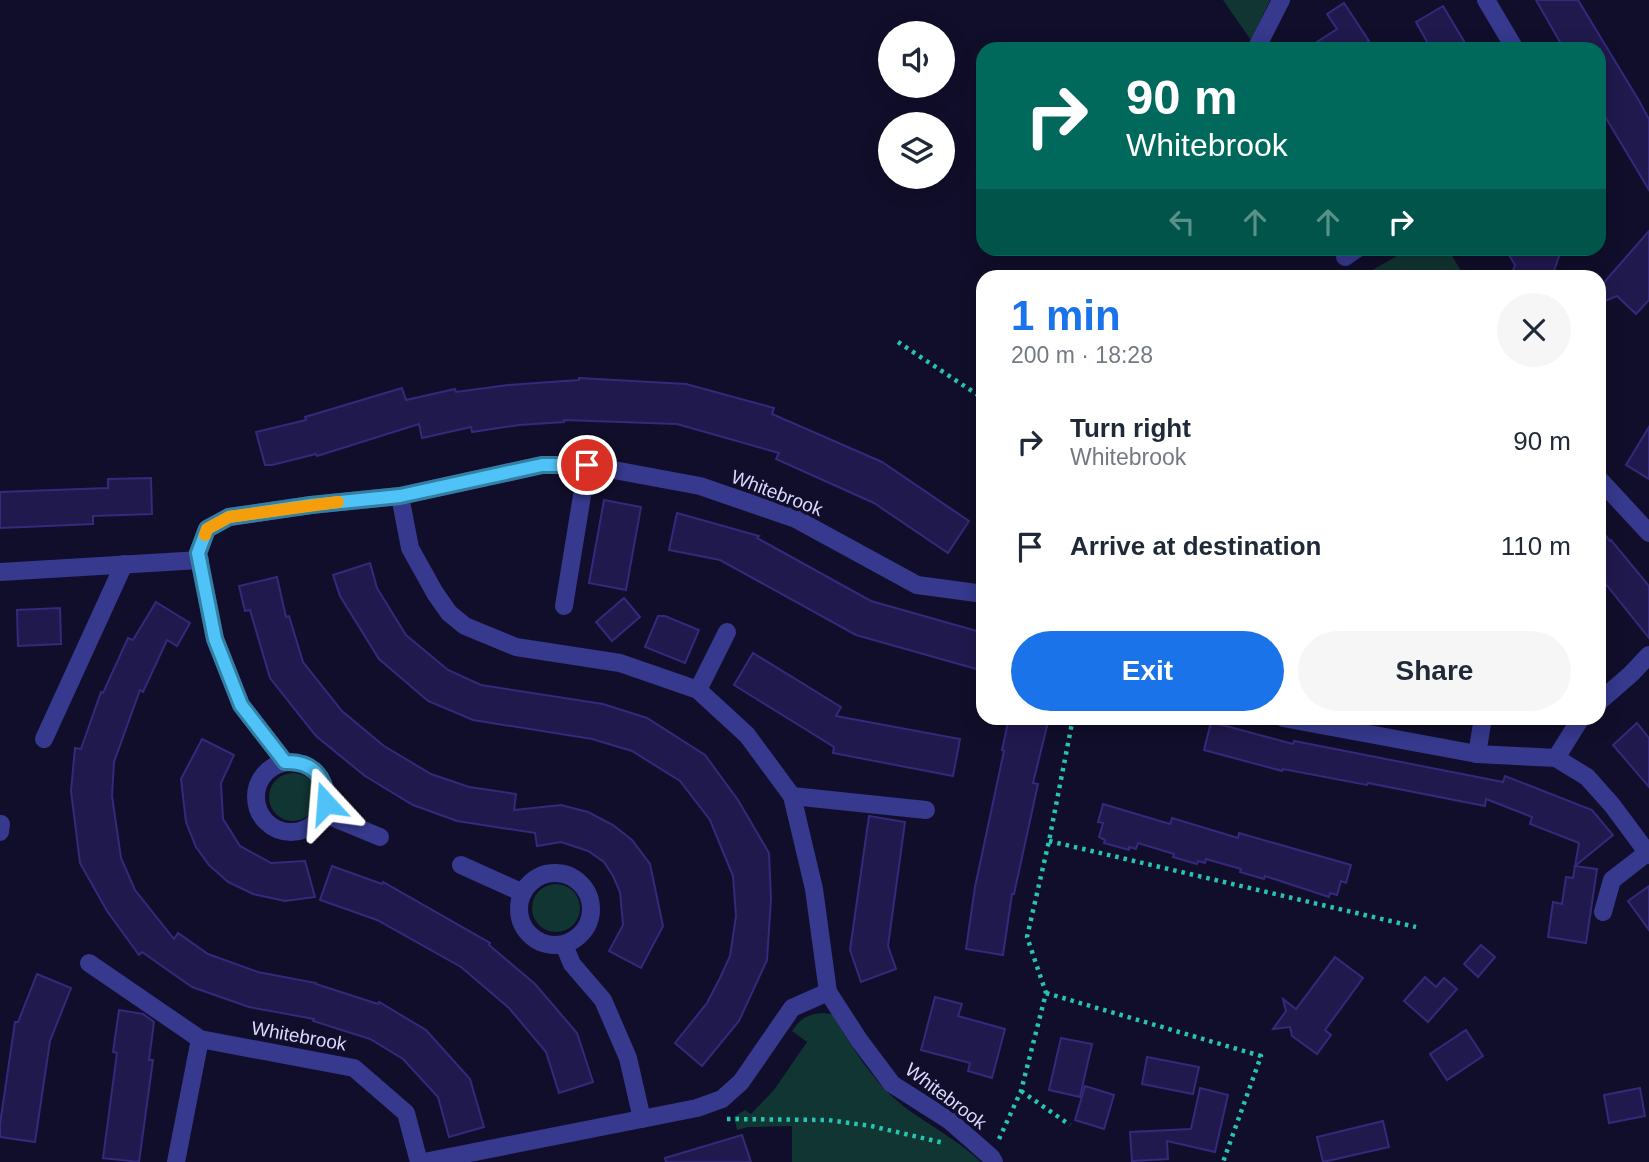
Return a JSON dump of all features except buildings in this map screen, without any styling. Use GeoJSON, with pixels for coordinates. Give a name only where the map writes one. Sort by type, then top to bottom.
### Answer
{"type":"FeatureCollection","features":[{"type":"Feature","properties":{"kind":"street"},"geometry":{"type":"LineString","coordinates":[[1260,42],[1281,0]]}},
{"type":"Feature","properties":{"kind":"street"},"geometry":{"type":"LineString","coordinates":[[1486,0],[1511,42]]}},
{"type":"Feature","properties":{"kind":"street","name":"Whitebrook"},"geometry":{"type":"LineString","coordinates":[[285,762],[241,705],[215,639],[198,553],[207,529],[229,517],[400,496],[542,465],[587,465],[700,486],[796,519],[917,584],[976,593]]}},
{"type":"Feature","properties":{"kind":"street"},"geometry":{"type":"LineString","coordinates":[[564,606],[587,465]]}},
{"type":"Feature","properties":{"kind":"street"},"geometry":{"type":"LineString","coordinates":[[1606,486],[1649,533]]}},
{"type":"Feature","properties":{"kind":"street","name":"Whitebrook"},"geometry":{"type":"LineString","coordinates":[[400,496],[410,548],[435,593],[465,626],[516,647],[620,663],[698,691],[747,735],[792,796],[814,889],[828,992],[892,1084],[950,1121],[993,1159]]}},
{"type":"Feature","properties":{"kind":"street"},"geometry":{"type":"LineString","coordinates":[[0,572],[200,560]]}},
{"type":"Feature","properties":{"kind":"street"},"geometry":{"type":"LineString","coordinates":[[44,739],[124,564]]}},
{"type":"Feature","properties":{"kind":"street"},"geometry":{"type":"LineString","coordinates":[[698,691],[727,632]]}},
{"type":"Feature","properties":{"kind":"street"},"geometry":{"type":"LineString","coordinates":[[1606,696],[1649,655]]}},
{"type":"Feature","properties":{"kind":"street"},"geometry":{"type":"LineString","coordinates":[[1337,725],[1477,754],[1556,758],[1587,777],[1612,804],[1648,854],[1612,880],[1603,912]]}},
{"type":"Feature","properties":{"kind":"street"},"geometry":{"type":"LineString","coordinates":[[1477,754],[1482,725]]}},
{"type":"Feature","properties":{"kind":"street"},"geometry":{"type":"LineString","coordinates":[[1556,758],[1577,725]]}},
{"type":"Feature","properties":{"kind":"street"},"geometry":{"type":"LineString","coordinates":[[285,762],[307,765],[323,781],[326,803],[322,813],[316,823],[305,830],[282,831],[262,818],[257,807],[258,784],[264,774],[274,766],[285,762]]}},
{"type":"Feature","properties":{"kind":"street"},"geometry":{"type":"LineString","coordinates":[[792,796],[926,810]]}},
{"type":"Feature","properties":{"kind":"street"},"geometry":{"type":"LineString","coordinates":[[322,813],[380,837]]}},
{"type":"Feature","properties":{"kind":"street"},"geometry":{"type":"LineString","coordinates":[[0,832],[1,824]]}},
{"type":"Feature","properties":{"kind":"street"},"geometry":{"type":"LineString","coordinates":[[461,864],[523,893]]}},
{"type":"Feature","properties":{"kind":"street"},"geometry":{"type":"LineString","coordinates":[[564,874],[584,887],[590,898],[590,922],[575,940],[552,945],[540,942],[531,936],[520,915],[523,893],[541,876],[564,874]]}},
{"type":"Feature","properties":{"kind":"street"},"geometry":{"type":"LineString","coordinates":[[564,944],[572,964],[603,1000],[628,1058],[642,1119]]}},
{"type":"Feature","properties":{"kind":"street","name":"Whitebrook"},"geometry":{"type":"LineString","coordinates":[[89,963],[200,1039],[354,1068],[406,1113],[422,1162],[696,1108],[722,1099],[741,1082],[792,1008],[828,992]]}},
{"type":"Feature","properties":{"kind":"street"},"geometry":{"type":"LineString","coordinates":[[176,1162],[200,1039]]}},
{"type":"Feature","properties":{"kind":"path"},"geometry":{"type":"LineString","coordinates":[[898,342],[976,394]]}},
{"type":"Feature","properties":{"kind":"path"},"geometry":{"type":"LineString","coordinates":[[993,1159],[1021,1091],[1046,993],[1027,937],[1072,725]]}},
{"type":"Feature","properties":{"kind":"path"},"geometry":{"type":"LineString","coordinates":[[1049,841],[1416,927]]}},
{"type":"Feature","properties":{"kind":"path"},"geometry":{"type":"LineString","coordinates":[[1046,993],[1261,1056],[1223,1162]]}},
{"type":"Feature","properties":{"kind":"path"},"geometry":{"type":"LineString","coordinates":[[1021,1091],[1070,1125]]}},
{"type":"Feature","properties":{"kind":"path"},"geometry":{"type":"LineString","coordinates":[[722,1099],[727,1119],[828,1120],[871,1126],[944,1143],[954,1149]]}},
{"type":"Feature","properties":{"kind":"green space"},"geometry":{"type":"Polygon","coordinates":[[[1223,0],[1270,0],[1251,40],[1223,0]]]}},
{"type":"Feature","properties":{"kind":"green space"},"geometry":{"type":"Polygon","coordinates":[[[1397,256],[1452,256],[1460,270],[1372,270],[1397,256]]]}},
{"type":"Feature","properties":{"kind":"green space"},"geometry":{"type":"Polygon","coordinates":[[[293,773],[310,780],[317,797],[310,814],[293,821],[276,814],[269,797],[276,780],[293,773]]]}},
{"type":"Feature","properties":{"kind":"green space"},"geometry":{"type":"Polygon","coordinates":[[[556,884],[573,891],[580,908],[573,925],[556,932],[539,925],[532,908],[539,891],[556,884]]]}},
{"type":"Feature","properties":{"kind":"green space"},"geometry":{"type":"Polygon","coordinates":[[[832,1014],[866,1067],[886,1090],[910,1111],[981,1162],[792,1162],[792,1126],[748,1127],[737,1130],[734,1117],[745,1110],[751,1114],[774,1090],[807,1042],[792,1031],[805,1017],[832,1014]]]}},
{"type":"Feature","properties":{"kind":"slow traffic"},"geometry":{"type":"LineString","coordinates":[[205,535],[207,529],[229,517],[338,502]]}},
{"type":"Feature","properties":{"kind":"route"},"geometry":{"type":"LineString","coordinates":[[326,803],[323,781],[316,772],[307,765],[285,762],[241,705],[215,639],[198,553],[207,529],[229,517],[400,496],[542,465],[587,465]]}}]}
